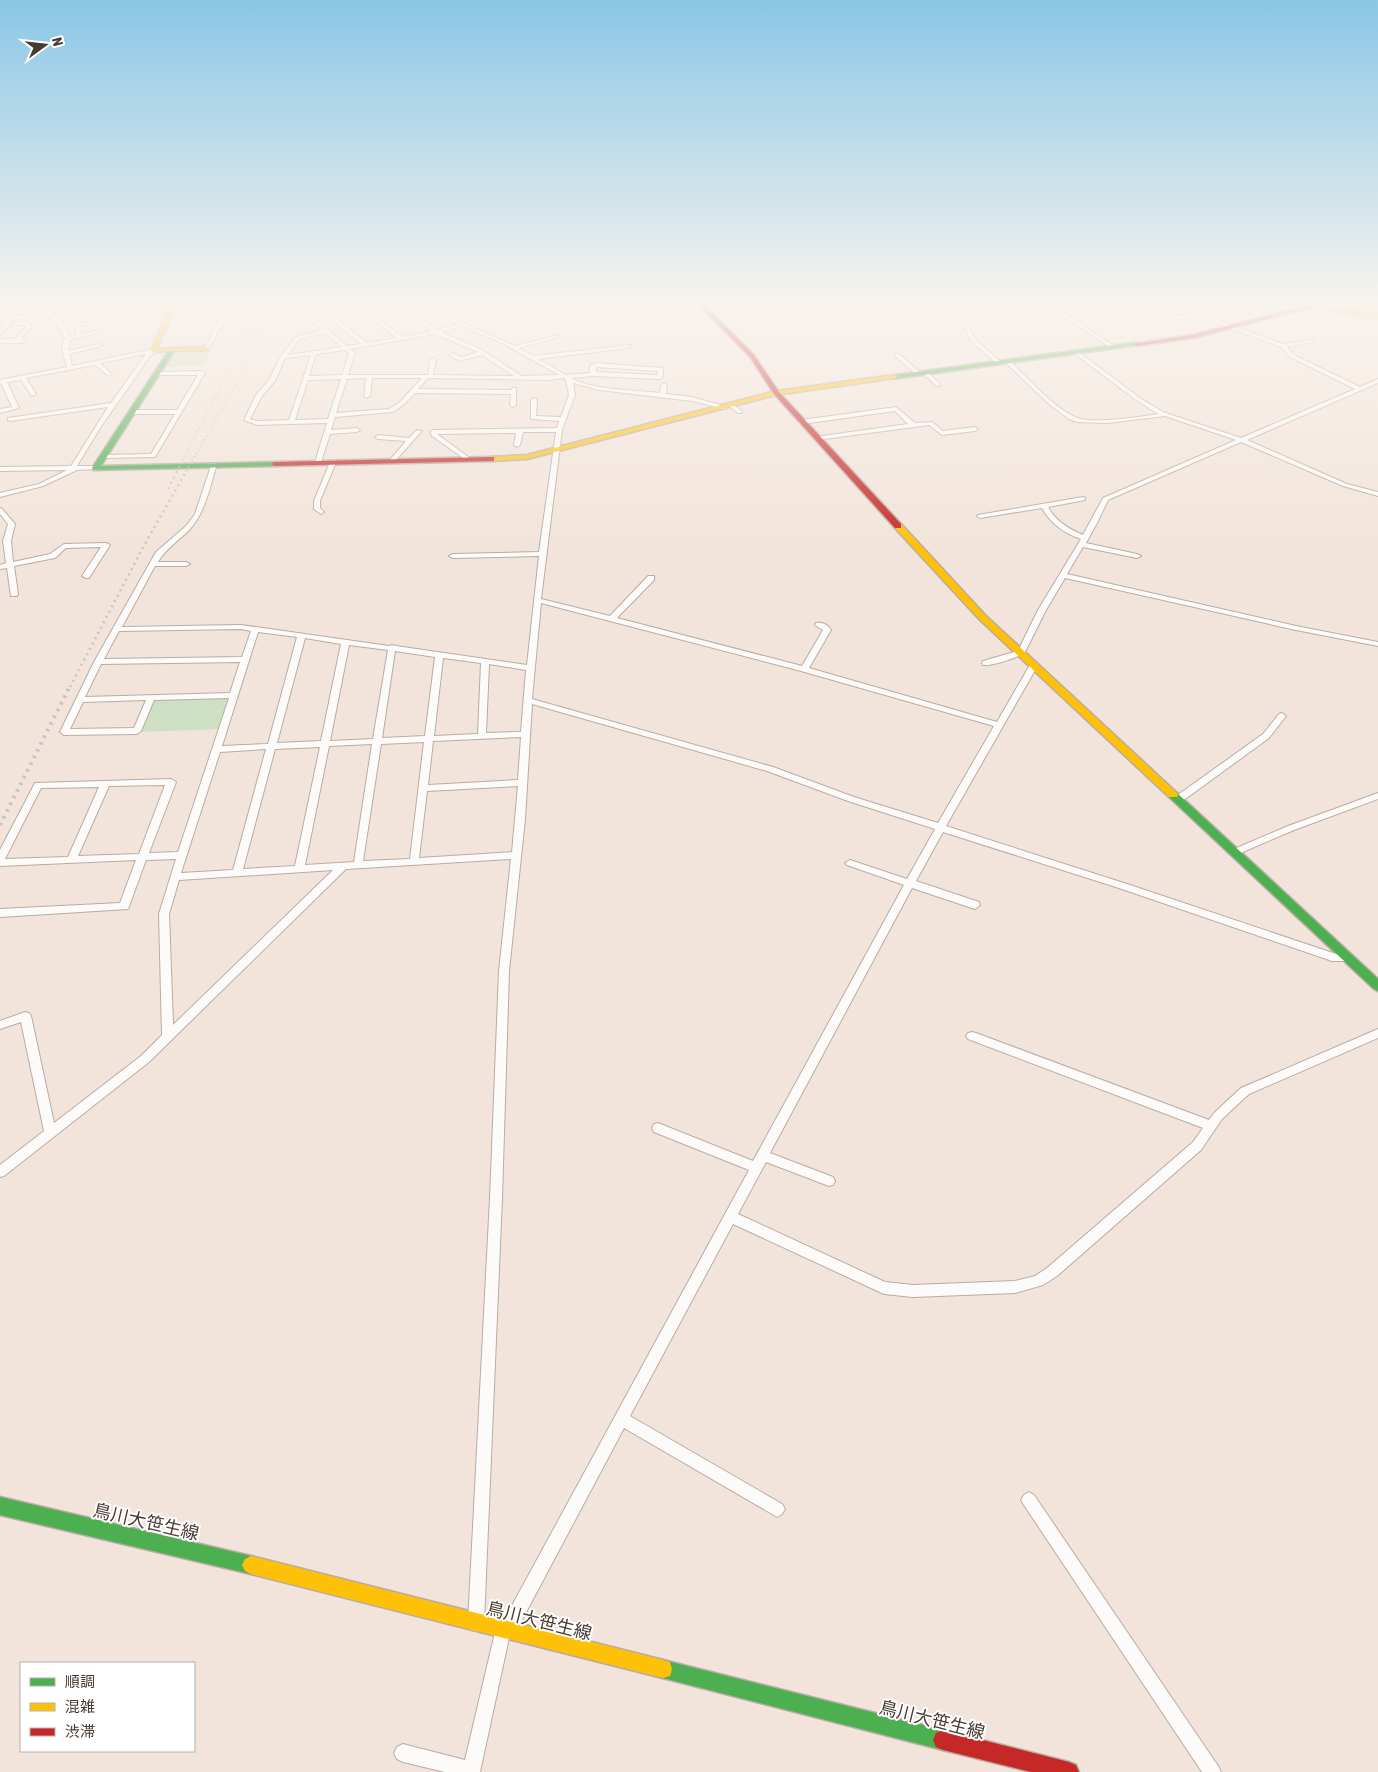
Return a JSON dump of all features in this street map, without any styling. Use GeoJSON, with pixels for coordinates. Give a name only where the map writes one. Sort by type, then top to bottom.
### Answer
{"type":"FeatureCollection","features":[{"type":"Feature","properties":{"kind":"street"},"geometry":{"type":"LineString","coordinates":[[0,412],[16,408],[3,384]]}},
{"type":"Feature","properties":{"kind":"street"},"geometry":{"type":"LineString","coordinates":[[26,384],[33,394]]}},
{"type":"Feature","properties":{"kind":"street"},"geometry":{"type":"LineString","coordinates":[[0,495],[32,488],[74,468],[128,384]]}},
{"type":"Feature","properties":{"kind":"street"},"geometry":{"type":"LineString","coordinates":[[96,468],[149,384]]}},
{"type":"Feature","properties":{"kind":"street"},"geometry":{"type":"LineString","coordinates":[[103,457],[152,456],[196,384]]}},
{"type":"Feature","properties":{"kind":"street"},"geometry":{"type":"LineString","coordinates":[[270,384],[257,398],[247,420],[257,423],[291,422],[391,411],[401,404],[421,384]]}},
{"type":"Feature","properties":{"kind":"street"},"geometry":{"type":"LineString","coordinates":[[291,422],[304,384]]}},
{"type":"Feature","properties":{"kind":"street"},"geometry":{"type":"LineString","coordinates":[[318,462],[343,384]]}},
{"type":"Feature","properties":{"kind":"street"},"geometry":{"type":"LineString","coordinates":[[367,396],[368,384]]}},
{"type":"Feature","properties":{"kind":"street"},"geometry":{"type":"LineString","coordinates":[[477,392],[479,384]]}},
{"type":"Feature","properties":{"kind":"street"},"geometry":{"type":"LineString","coordinates":[[476,1623],[496,1198],[504,972],[542,554],[556,450],[561,425],[572,395],[568,384]]}},
{"type":"Feature","properties":{"kind":"street"},"geometry":{"type":"LineString","coordinates":[[580,384],[699,400],[732,408]]}},
{"type":"Feature","properties":{"kind":"street"},"geometry":{"type":"LineString","coordinates":[[770,384],[816,438],[959,594],[1378,986]]}},
{"type":"Feature","properties":{"kind":"street"},"geometry":{"type":"LineString","coordinates":[[0,469],[469,460],[527,457],[732,408],[776,393],[848,384]]}},
{"type":"Feature","properties":{"kind":"street"},"geometry":{"type":"LineString","coordinates":[[1029,384],[1061,411],[1078,421],[1145,418],[1164,414]]}},
{"type":"Feature","properties":{"kind":"street"},"geometry":{"type":"LineString","coordinates":[[1118,384],[1138,399],[1164,414],[1241,440],[1344,485],[1378,494]]}},
{"type":"Feature","properties":{"kind":"street"},"geometry":{"type":"LineString","coordinates":[[1349,384],[1360,389]]}},
{"type":"Feature","properties":{"kind":"street"},"geometry":{"type":"LineString","coordinates":[[986,663],[1020,652],[1105,499],[1372,384]]}},
{"type":"Feature","properties":{"kind":"street"},"geometry":{"type":"LineString","coordinates":[[663,395],[664,385]]}},
{"type":"Feature","properties":{"kind":"street"},"geometry":{"type":"LineString","coordinates":[[413,391],[477,392],[514,390],[513,405]]}},
{"type":"Feature","properties":{"kind":"street"},"geometry":{"type":"LineString","coordinates":[[534,400],[533,418],[561,425]]}},
{"type":"Feature","properties":{"kind":"street"},"geometry":{"type":"LineString","coordinates":[[10,419],[113,405]]}},
{"type":"Feature","properties":{"kind":"street"},"geometry":{"type":"LineString","coordinates":[[802,422],[896,409],[912,425]]}},
{"type":"Feature","properties":{"kind":"street"},"geometry":{"type":"LineString","coordinates":[[131,412],[179,412]]}},
{"type":"Feature","properties":{"kind":"street"},"geometry":{"type":"LineString","coordinates":[[816,438],[930,422],[942,433],[975,429]]}},
{"type":"Feature","properties":{"kind":"street"},"geometry":{"type":"LineString","coordinates":[[469,460],[433,432],[520,430],[561,425]]}},
{"type":"Feature","properties":{"kind":"street"},"geometry":{"type":"LineString","coordinates":[[328,432],[357,430]]}},
{"type":"Feature","properties":{"kind":"street"},"geometry":{"type":"LineString","coordinates":[[517,445],[520,430]]}},
{"type":"Feature","properties":{"kind":"street"},"geometry":{"type":"LineString","coordinates":[[392,461],[419,431]]}},
{"type":"Feature","properties":{"kind":"street"},"geometry":{"type":"LineString","coordinates":[[378,437],[411,440]]}},
{"type":"Feature","properties":{"kind":"street"},"geometry":{"type":"LineString","coordinates":[[321,512],[317,509],[317,501],[334,462]]}},
{"type":"Feature","properties":{"kind":"street"},"geometry":{"type":"LineString","coordinates":[[151,698],[137,731],[64,732],[98,662],[160,552],[188,527],[198,514],[214,464]]}},
{"type":"Feature","properties":{"kind":"street"},"geometry":{"type":"LineString","coordinates":[[980,516],[1083,500]]}},
{"type":"Feature","properties":{"kind":"street"},"geometry":{"type":"LineString","coordinates":[[1044,506],[1062,526],[1083,541],[1137,556]]}},
{"type":"Feature","properties":{"kind":"street"},"geometry":{"type":"LineString","coordinates":[[0,510],[12,524],[7,541],[14,594]]}},
{"type":"Feature","properties":{"kind":"street"},"geometry":{"type":"LineString","coordinates":[[0,567],[52,556],[64,546],[106,545],[86,576]]}},
{"type":"Feature","properties":{"kind":"street"},"geometry":{"type":"LineString","coordinates":[[453,556],[542,554]]}},
{"type":"Feature","properties":{"kind":"street"},"geometry":{"type":"LineString","coordinates":[[153,564],[186,564]]}},
{"type":"Feature","properties":{"kind":"street"},"geometry":{"type":"LineString","coordinates":[[1063,575],[1296,628],[1378,644]]}},
{"type":"Feature","properties":{"kind":"street"},"geometry":{"type":"LineString","coordinates":[[612,619],[650,578]]}},
{"type":"Feature","properties":{"kind":"street"},"geometry":{"type":"LineString","coordinates":[[538,600],[804,669],[999,725]]}},
{"type":"Feature","properties":{"kind":"street"},"geometry":{"type":"LineString","coordinates":[[804,669],[828,630],[819,624]]}},
{"type":"Feature","properties":{"kind":"street"},"geometry":{"type":"LineString","coordinates":[[116,629],[212,626],[255,628],[531,668]]}},
{"type":"Feature","properties":{"kind":"street"},"geometry":{"type":"LineString","coordinates":[[168,1035],[164,914],[181,855],[255,628]]}},
{"type":"Feature","properties":{"kind":"street"},"geometry":{"type":"LineString","coordinates":[[237,873],[302,635]]}},
{"type":"Feature","properties":{"kind":"street"},"geometry":{"type":"LineString","coordinates":[[299,869],[346,641]]}},
{"type":"Feature","properties":{"kind":"street"},"geometry":{"type":"LineString","coordinates":[[358,865],[392,648]]}},
{"type":"Feature","properties":{"kind":"street"},"geometry":{"type":"LineString","coordinates":[[414,862],[439,655]]}},
{"type":"Feature","properties":{"kind":"street"},"geometry":{"type":"LineString","coordinates":[[98,662],[245,659]]}},
{"type":"Feature","properties":{"kind":"street"},"geometry":{"type":"LineString","coordinates":[[482,736],[484,662]]}},
{"type":"Feature","properties":{"kind":"street"},"geometry":{"type":"LineString","coordinates":[[402,1753],[472,1771],[505,1630],[622,1419],[940,828],[1034,665]]}},
{"type":"Feature","properties":{"kind":"street"},"geometry":{"type":"LineString","coordinates":[[80,700],[233,695]]}},
{"type":"Feature","properties":{"kind":"street"},"geometry":{"type":"LineString","coordinates":[[528,700],[770,769],[851,799],[1123,886],[1342,960],[1348,958]]}},
{"type":"Feature","properties":{"kind":"street"},"geometry":{"type":"LineString","coordinates":[[1178,799],[1266,736],[1282,716]]}},
{"type":"Feature","properties":{"kind":"street"},"geometry":{"type":"LineString","coordinates":[[216,749],[526,734]]}},
{"type":"Feature","properties":{"kind":"street"},"geometry":{"type":"LineString","coordinates":[[0,913],[124,906],[144,856],[171,782],[38,785],[0,861],[71,860],[144,856],[181,855]]}},
{"type":"Feature","properties":{"kind":"street"},"geometry":{"type":"LineString","coordinates":[[424,788],[522,783]]}},
{"type":"Feature","properties":{"kind":"street"},"geometry":{"type":"LineString","coordinates":[[71,860],[105,784]]}},
{"type":"Feature","properties":{"kind":"street"},"geometry":{"type":"LineString","coordinates":[[1235,852],[1291,828],[1378,796]]}},
{"type":"Feature","properties":{"kind":"street"},"geometry":{"type":"LineString","coordinates":[[174,877],[516,855]]}},
{"type":"Feature","properties":{"kind":"street"},"geometry":{"type":"LineString","coordinates":[[850,863],[975,906]]}},
{"type":"Feature","properties":{"kind":"street"},"geometry":{"type":"LineString","coordinates":[[0,1172],[145,1059],[344,866]]}},
{"type":"Feature","properties":{"kind":"street"},"geometry":{"type":"LineString","coordinates":[[0,1025],[24,1016],[50,1132]]}},
{"type":"Feature","properties":{"kind":"street"},"geometry":{"type":"LineString","coordinates":[[730,1218],[884,1288],[913,1291],[1015,1287],[1038,1281],[1052,1272],[1197,1146],[1224,1110],[1249,1088],[1378,1033]]}},
{"type":"Feature","properties":{"kind":"street"},"geometry":{"type":"LineString","coordinates":[[972,1036],[1212,1126]]}},
{"type":"Feature","properties":{"kind":"street"},"geometry":{"type":"LineString","coordinates":[[658,1128],[757,1168]]}},
{"type":"Feature","properties":{"kind":"street"},"geometry":{"type":"LineString","coordinates":[[764,1156],[829,1181]]}},
{"type":"Feature","properties":{"kind":"street"},"geometry":{"type":"LineString","coordinates":[[622,1419],[777,1509]]}},
{"type":"Feature","properties":{"kind":"street"},"geometry":{"type":"LineString","coordinates":[[1029,1500],[1212,1772]]}},
{"type":"Feature","properties":{"kind":"street","name":"鳥川大笹生線"},"geometry":{"type":"LineString","coordinates":[[0,1506],[241,1562],[1069,1772]]}},
{"type":"Feature","properties":{"kind":"green space"},"geometry":{"type":"Polygon","coordinates":[[[229,697],[219,729],[140,732],[153,699],[229,697]]]}},
{"type":"Feature","properties":{"kind":"railway"},"geometry":{"type":"LineString","coordinates":[[177,471],[222,384]]}},
{"type":"Feature","properties":{"kind":"railway"},"geometry":{"type":"LineString","coordinates":[[186,471],[237,384]]}},
{"type":"Feature","properties":{"kind":"railway"},"geometry":{"type":"LineString","coordinates":[[168,489],[178,470]]}},
{"type":"Feature","properties":{"kind":"railway"},"geometry":{"type":"LineString","coordinates":[[70,687],[141,551],[187,470]]}},
{"type":"Feature","properties":{"kind":"railway"},"geometry":{"type":"LineString","coordinates":[[0,825],[70,686]]}},
{"type":"Feature","properties":{"kind":"traffic: fast"},"geometry":{"type":"LineString","coordinates":[[150,384],[96,468],[275,464]]}},
{"type":"Feature","properties":{"kind":"traffic: fast"},"geometry":{"type":"LineString","coordinates":[[1173,795],[1378,986]]}},
{"type":"Feature","properties":{"kind":"traffic: fast"},"geometry":{"type":"LineString","coordinates":[[0,1506],[251,1565]]}},
{"type":"Feature","properties":{"kind":"traffic: fast"},"geometry":{"type":"LineString","coordinates":[[663,1669],[943,1740]]}},
{"type":"Feature","properties":{"kind":"traffic: slow"},"geometry":{"type":"LineString","coordinates":[[491,459],[527,457],[776,393],[845,384]]}},
{"type":"Feature","properties":{"kind":"traffic: slow"},"geometry":{"type":"LineString","coordinates":[[898,526],[983,618],[1173,795]]}},
{"type":"Feature","properties":{"kind":"traffic: slow"},"geometry":{"type":"LineString","coordinates":[[251,1565],[663,1669]]}},
{"type":"Feature","properties":{"kind":"traffic: jam"},"geometry":{"type":"LineString","coordinates":[[770,384],[776,393],[898,526]]}},
{"type":"Feature","properties":{"kind":"traffic: jam"},"geometry":{"type":"LineString","coordinates":[[275,464],[491,459]]}},
{"type":"Feature","properties":{"kind":"traffic: jam"},"geometry":{"type":"LineString","coordinates":[[943,1740],[1069,1772]]}}]}
